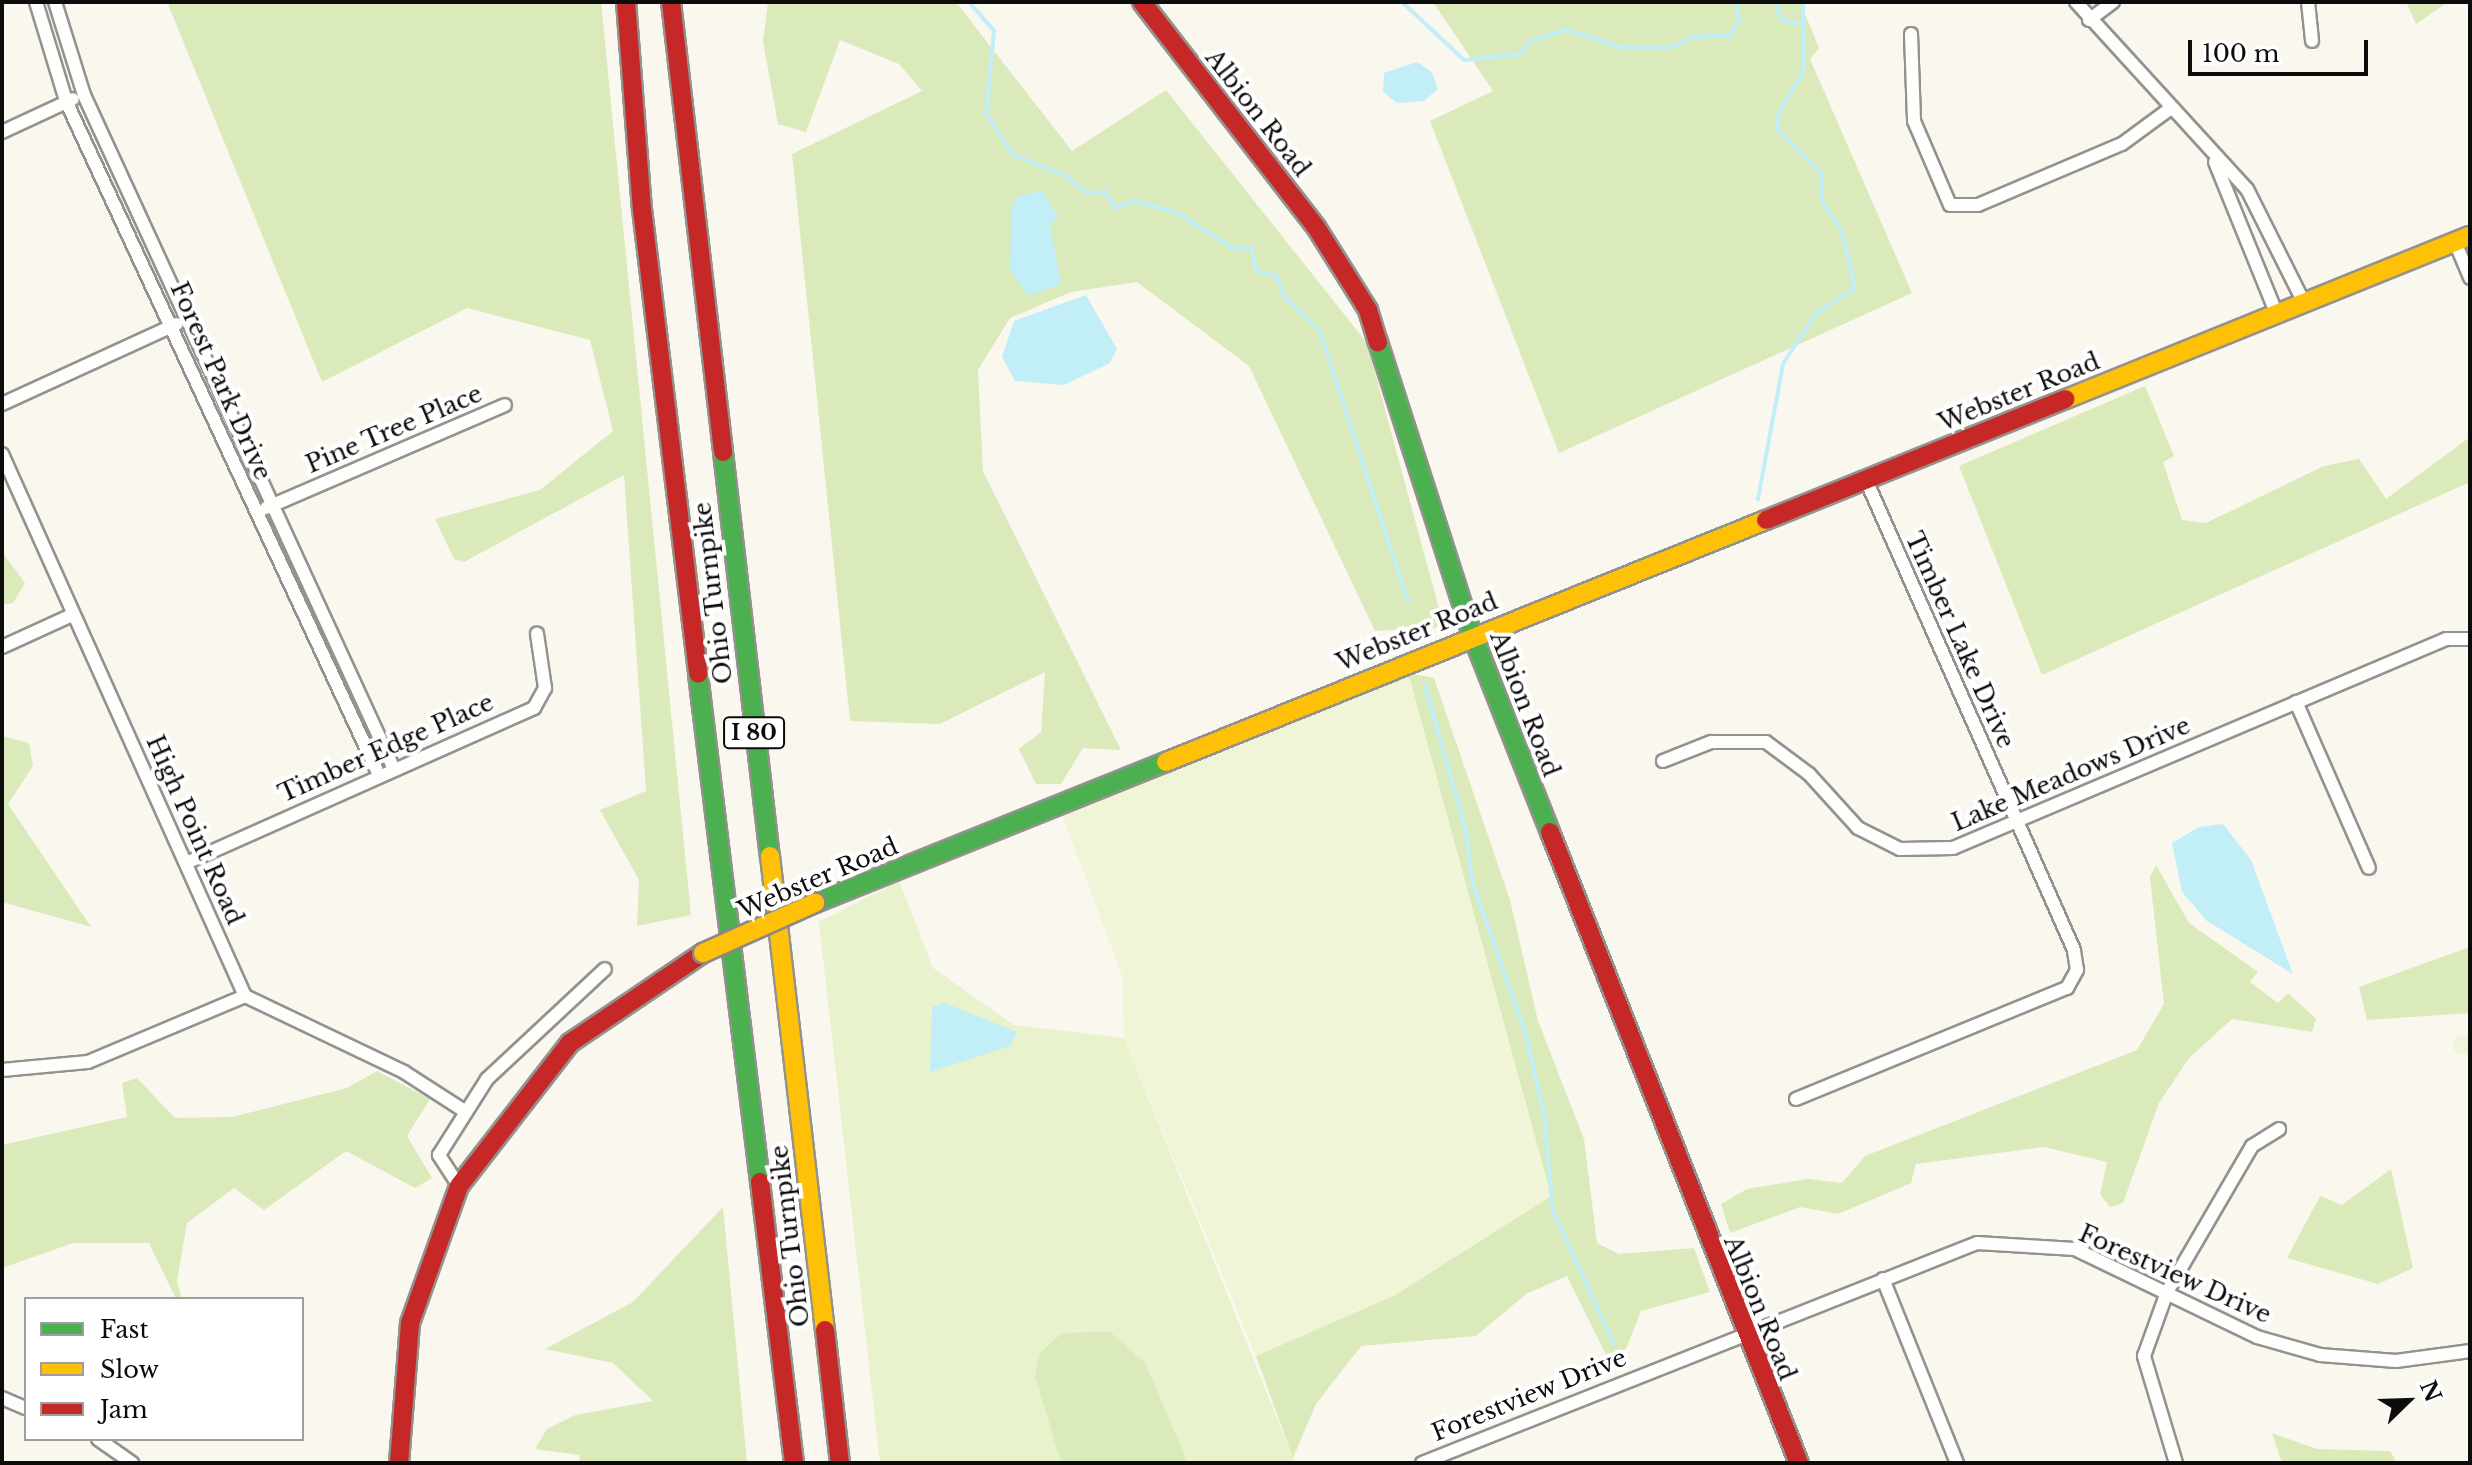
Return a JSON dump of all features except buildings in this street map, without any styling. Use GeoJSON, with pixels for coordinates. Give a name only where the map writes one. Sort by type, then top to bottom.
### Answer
{"type":"FeatureCollection","features":[{"type":"Feature","properties":{"kind":"main road","name":"Ohio Turnpike"},"geometry":{"type":"LineString","coordinates":[[626,2],[642,209],[794,1463]]}},
{"type":"Feature","properties":{"kind":"main road","name":"Ohio Turnpike"},"geometry":{"type":"LineString","coordinates":[[671,2],[840,1463]]}},
{"type":"Feature","properties":{"kind":"main road","name":"Albion Road"},"geometry":{"type":"LineString","coordinates":[[1142,2],[1316,227],[1368,310],[1472,634],[1742,1332],[1799,1463]]}},
{"type":"Feature","properties":{"kind":"main road","name":"Webster Road"},"geometry":{"type":"LineString","coordinates":[[399,1463],[410,1323],[459,1186],[570,1043],[703,953],[815,903],[1472,634],[1866,480],[2463,239]]}},
{"type":"Feature","properties":{"kind":"street","name":"Forest Park Drive"},"geometry":{"type":"LineString","coordinates":[[36,2],[66,101],[378,773]]}},
{"type":"Feature","properties":{"kind":"street","name":"Forest Park Drive"},"geometry":{"type":"LineString","coordinates":[[55,2],[84,95],[393,767]]}},
{"type":"Feature","properties":{"kind":"street"},"geometry":{"type":"LineString","coordinates":[[2076,2],[2268,221],[2304,303]]}},
{"type":"Feature","properties":{"kind":"street"},"geometry":{"type":"LineString","coordinates":[[2089,20],[2113,2]]}},
{"type":"Feature","properties":{"kind":"street"},"geometry":{"type":"LineString","coordinates":[[2308,2],[2312,41]]}},
{"type":"Feature","properties":{"kind":"street"},"geometry":{"type":"LineString","coordinates":[[1911,34],[1914,121],[1950,205],[1978,205],[2108,150],[2171,108]]}},
{"type":"Feature","properties":{"kind":"street"},"geometry":{"type":"LineString","coordinates":[[2,132],[84,95]]}},
{"type":"Feature","properties":{"kind":"street"},"geometry":{"type":"LineString","coordinates":[[2209,152],[2277,315]]}},
{"type":"Feature","properties":{"kind":"street"},"geometry":{"type":"LineString","coordinates":[[2463,239],[2470,278]]}},
{"type":"Feature","properties":{"kind":"street"},"geometry":{"type":"LineString","coordinates":[[2,404],[188,320]]}},
{"type":"Feature","properties":{"kind":"street","name":"Pine Tree Place"},"geometry":{"type":"LineString","coordinates":[[256,513],[505,405]]}},
{"type":"Feature","properties":{"kind":"street","name":"High Point Road"},"geometry":{"type":"LineString","coordinates":[[2,454],[245,996]]}},
{"type":"Feature","properties":{"kind":"street","name":"Timber Lake Drive"},"geometry":{"type":"LineString","coordinates":[[1796,1099],[2067,988],[2077,970],[2074,950],[1866,480]]}},
{"type":"Feature","properties":{"kind":"street"},"geometry":{"type":"LineString","coordinates":[[2,647],[72,615]]}},
{"type":"Feature","properties":{"kind":"street","name":"Timber Edge Place"},"geometry":{"type":"LineString","coordinates":[[186,863],[378,773],[534,708],[545,688],[537,634]]}},
{"type":"Feature","properties":{"kind":"street","name":"Lake Meadows Drive"},"geometry":{"type":"LineString","coordinates":[[1663,761],[1711,742],[1766,742],[1809,774],[1858,828],[1900,849],[1953,848],[2446,639],[2470,639]]}},
{"type":"Feature","properties":{"kind":"street"},"geometry":{"type":"LineString","coordinates":[[2296,702],[2369,868]]}},
{"type":"Feature","properties":{"kind":"street"},"geometry":{"type":"LineString","coordinates":[[459,1186],[439,1155],[466,1112],[537,1026],[605,969]]}},
{"type":"Feature","properties":{"kind":"street"},"geometry":{"type":"LineString","coordinates":[[2,1070],[88,1062],[245,996],[404,1072],[466,1112]]}},
{"type":"Feature","properties":{"kind":"street"},"geometry":{"type":"LineString","coordinates":[[2176,1463],[2144,1356],[2167,1292],[2252,1146],[2279,1129]]}},
{"type":"Feature","properties":{"kind":"street","name":"Forestview Drive"},"geometry":{"type":"LineString","coordinates":[[1422,1463],[1742,1332],[1977,1243],[2027,1242],[2075,1249],[2257,1337],[2320,1355],[2396,1361],[2470,1351]]}},
{"type":"Feature","properties":{"kind":"street"},"geometry":{"type":"LineString","coordinates":[[1883,1279],[1957,1463]]}},
{"type":"Feature","properties":{"kind":"street"},"geometry":{"type":"LineString","coordinates":[[2,1398],[24,1407]]}},
{"type":"Feature","properties":{"kind":"street"},"geometry":{"type":"LineString","coordinates":[[101,1441],[132,1463]]}},
{"type":"Feature","properties":{"kind":"green space"},"geometry":{"type":"Polygon","coordinates":[[[601,2],[691,915],[637,926],[639,880],[600,810],[646,791],[624,475],[464,562],[454,559],[435,519],[540,490],[613,431],[590,340],[467,308],[322,382],[168,4],[601,2]]]}},
{"type":"Feature","properties":{"kind":"green space"},"geometry":{"type":"Polygon","coordinates":[[[768,2],[956,2],[1072,151],[1166,90],[1367,343],[1444,627],[1375,631],[1249,366],[1137,282],[1071,292],[1010,318],[978,370],[983,471],[1121,750],[1083,748],[1061,784],[1036,784],[1019,749],[1041,732],[1045,672],[940,724],[850,721],[792,154],[922,91],[899,64],[840,40],[806,132],[778,124],[763,41],[768,2]]]}},
{"type":"Feature","properties":{"kind":"green space"},"geometry":{"type":"Polygon","coordinates":[[[1433,2],[1800,2],[1819,48],[1810,59],[1912,293],[1559,453],[1430,121],[1493,91],[1433,2]]]}},
{"type":"Feature","properties":{"kind":"green space"},"geometry":{"type":"Polygon","coordinates":[[[2406,2],[2448,2],[2416,24],[2406,2]]]}},
{"type":"Feature","properties":{"kind":"green space"},"geometry":{"type":"Polygon","coordinates":[[[2145,386],[2174,456],[2163,462],[2182,520],[2206,523],[2324,466],[2359,459],[2386,499],[2470,437],[2470,482],[2042,675],[1959,466],[2145,386]]]}},
{"type":"Feature","properties":{"kind":"green space"},"geometry":{"type":"Polygon","coordinates":[[[2,552],[25,583],[13,603],[2,605],[2,552]]]}},
{"type":"Feature","properties":{"kind":"green space"},"geometry":{"type":"Polygon","coordinates":[[[1408,673],[1434,678],[1510,900],[1538,1021],[1584,1139],[1597,1243],[1619,1254],[1694,1248],[1710,1292],[1641,1311],[1626,1349],[1606,1355],[1567,1276],[1526,1294],[1476,1336],[1361,1346],[1316,1404],[1293,1458],[1256,1356],[1395,1295],[1551,1196],[1408,673]]]}},
{"type":"Feature","properties":{"kind":"green space"},"geometry":{"type":"Polygon","coordinates":[[[1408,673],[1551,1196],[1395,1295],[1256,1356],[1124,1038],[1122,976],[1063,817],[1408,673]]]}},
{"type":"Feature","properties":{"kind":"green space"},"geometry":{"type":"Polygon","coordinates":[[[2,736],[29,743],[33,766],[8,804],[91,927],[2,902],[2,736]]]}},
{"type":"Feature","properties":{"kind":"green space"},"geometry":{"type":"Polygon","coordinates":[[[2156,865],[2189,923],[2258,972],[2250,982],[2278,1003],[2288,993],[2316,1019],[2312,1032],[2232,1019],[2189,1058],[2159,1103],[2123,1203],[2110,1207],[2100,1194],[2107,1162],[2044,1147],[1916,1164],[1911,1183],[1838,1214],[1800,1207],[1730,1233],[1721,1204],[1747,1189],[1808,1179],[1842,1183],[1865,1156],[2137,1050],[2164,1004],[2150,877],[2156,865]]]}},
{"type":"Feature","properties":{"kind":"green space"},"geometry":{"type":"Polygon","coordinates":[[[899,881],[933,968],[1014,1025],[1124,1038],[1295,1463],[880,1463],[819,922],[899,881]]]}},
{"type":"Feature","properties":{"kind":"green space"},"geometry":{"type":"Polygon","coordinates":[[[2470,947],[2470,1013],[2367,1020],[2359,987],[2470,947]]]}},
{"type":"Feature","properties":{"kind":"green space"},"geometry":{"type":"Polygon","coordinates":[[[2463,1035],[2470,1038],[2473,1045],[2470,1052],[2463,1055],[2456,1052],[2453,1045],[2456,1038],[2463,1035]]]}},
{"type":"Feature","properties":{"kind":"green space"},"geometry":{"type":"Polygon","coordinates":[[[377,1071],[430,1099],[407,1136],[432,1178],[415,1188],[346,1151],[264,1210],[234,1188],[187,1223],[177,1281],[181,1297],[175,1297],[149,1243],[73,1243],[2,1268],[2,1145],[127,1117],[122,1083],[137,1078],[175,1118],[232,1117],[347,1088],[377,1071]]]}},
{"type":"Feature","properties":{"kind":"green space"},"geometry":{"type":"Polygon","coordinates":[[[2391,1169],[2413,1268],[2378,1284],[2287,1258],[2320,1196],[2342,1205],[2391,1169]]]}},
{"type":"Feature","properties":{"kind":"green space"},"geometry":{"type":"Polygon","coordinates":[[[723,1207],[747,1463],[579,1463],[580,1455],[535,1449],[547,1429],[575,1415],[653,1401],[613,1363],[545,1349],[633,1302],[723,1207]]]}},
{"type":"Feature","properties":{"kind":"green space"},"geometry":{"type":"Polygon","coordinates":[[[1110,1332],[1145,1363],[1188,1463],[1061,1463],[1035,1375],[1040,1353],[1062,1333],[1110,1332]]]}},
{"type":"Feature","properties":{"kind":"green space"},"geometry":{"type":"Polygon","coordinates":[[[2272,1433],[2317,1449],[2390,1451],[2397,1463],[2282,1463],[2272,1433]]]}},
{"type":"Feature","properties":{"kind":"water"},"geometry":{"type":"Polygon","coordinates":[[[1417,62],[1432,72],[1438,89],[1424,101],[1397,103],[1383,92],[1384,73],[1417,62]]]}},
{"type":"Feature","properties":{"kind":"water"},"geometry":{"type":"Polygon","coordinates":[[[1042,191],[1058,216],[1050,225],[1061,284],[1028,296],[1010,270],[1011,211],[1017,196],[1042,191]]]}},
{"type":"Feature","properties":{"kind":"water"},"geometry":{"type":"Polygon","coordinates":[[[1086,295],[1117,349],[1110,363],[1064,385],[1015,381],[1002,357],[1014,321],[1086,295]]]}},
{"type":"Feature","properties":{"kind":"water"},"geometry":{"type":"Polygon","coordinates":[[[2223,824],[2251,860],[2293,974],[2207,921],[2182,892],[2172,843],[2199,827],[2223,824]]]}},
{"type":"Feature","properties":{"kind":"water"},"geometry":{"type":"Polygon","coordinates":[[[944,1003],[1017,1032],[1010,1046],[930,1072],[932,1007],[944,1003]]]}},
{"type":"Feature","properties":{"kind":"waterway"},"geometry":{"type":"LineString","coordinates":[[969,2],[994,31],[986,114],[1013,155],[1066,176],[1087,193],[1106,192],[1114,208],[1134,201],[1178,213],[1234,249],[1251,247],[1256,271],[1277,276],[1284,296],[1320,331],[1408,602]]}},
{"type":"Feature","properties":{"kind":"waterway"},"geometry":{"type":"LineString","coordinates":[[1402,2],[1464,60],[1520,54],[1530,41],[1567,30],[1620,47],[1670,48],[1693,37],[1730,35],[1739,21],[1737,2]]}},
{"type":"Feature","properties":{"kind":"waterway"},"geometry":{"type":"LineString","coordinates":[[1775,2],[1782,20],[1803,24]]}},
{"type":"Feature","properties":{"kind":"waterway"},"geometry":{"type":"LineString","coordinates":[[1758,499],[1783,364],[1816,313],[1855,288],[1842,231],[1821,200],[1822,175],[1777,129],[1779,112],[1804,71],[1803,2]]}},
{"type":"Feature","properties":{"kind":"waterway"},"geometry":{"type":"LineString","coordinates":[[1425,685],[1466,831],[1472,881],[1525,1032],[1544,1114],[1553,1211],[1614,1344]]}},
{"type":"Feature","properties":{"kind":"traffic: fast"},"geometry":{"type":"LineString","coordinates":[[1378,342],[1472,634],[1550,832]]}},
{"type":"Feature","properties":{"kind":"traffic: fast"},"geometry":{"type":"LineString","coordinates":[[723,452],[770,856]]}},
{"type":"Feature","properties":{"kind":"traffic: fast"},"geometry":{"type":"LineString","coordinates":[[698,674],[760,1182]]}},
{"type":"Feature","properties":{"kind":"traffic: fast"},"geometry":{"type":"LineString","coordinates":[[815,903],[1166,762]]}},
{"type":"Feature","properties":{"kind":"traffic: slow"},"geometry":{"type":"LineString","coordinates":[[2066,399],[2470,236]]}},
{"type":"Feature","properties":{"kind":"traffic: slow"},"geometry":{"type":"LineString","coordinates":[[1166,762],[1766,520]]}},
{"type":"Feature","properties":{"kind":"traffic: slow"},"geometry":{"type":"LineString","coordinates":[[770,856],[825,1330]]}},
{"type":"Feature","properties":{"kind":"traffic: slow"},"geometry":{"type":"LineString","coordinates":[[703,953],[815,903]]}},
{"type":"Feature","properties":{"kind":"traffic: jam"},"geometry":{"type":"LineString","coordinates":[[626,2],[642,209],[698,674]]}},
{"type":"Feature","properties":{"kind":"traffic: jam"},"geometry":{"type":"LineString","coordinates":[[671,2],[723,452]]}},
{"type":"Feature","properties":{"kind":"traffic: jam"},"geometry":{"type":"LineString","coordinates":[[1142,2],[1316,227],[1368,310],[1378,342]]}},
{"type":"Feature","properties":{"kind":"traffic: jam"},"geometry":{"type":"LineString","coordinates":[[1766,520],[2066,399]]}},
{"type":"Feature","properties":{"kind":"traffic: jam"},"geometry":{"type":"LineString","coordinates":[[1550,832],[1799,1463]]}},
{"type":"Feature","properties":{"kind":"traffic: jam"},"geometry":{"type":"LineString","coordinates":[[399,1463],[410,1323],[459,1186],[570,1043],[703,953]]}},
{"type":"Feature","properties":{"kind":"traffic: jam"},"geometry":{"type":"LineString","coordinates":[[760,1182],[794,1463]]}},
{"type":"Feature","properties":{"kind":"traffic: jam"},"geometry":{"type":"LineString","coordinates":[[825,1330],[840,1463]]}}]}
